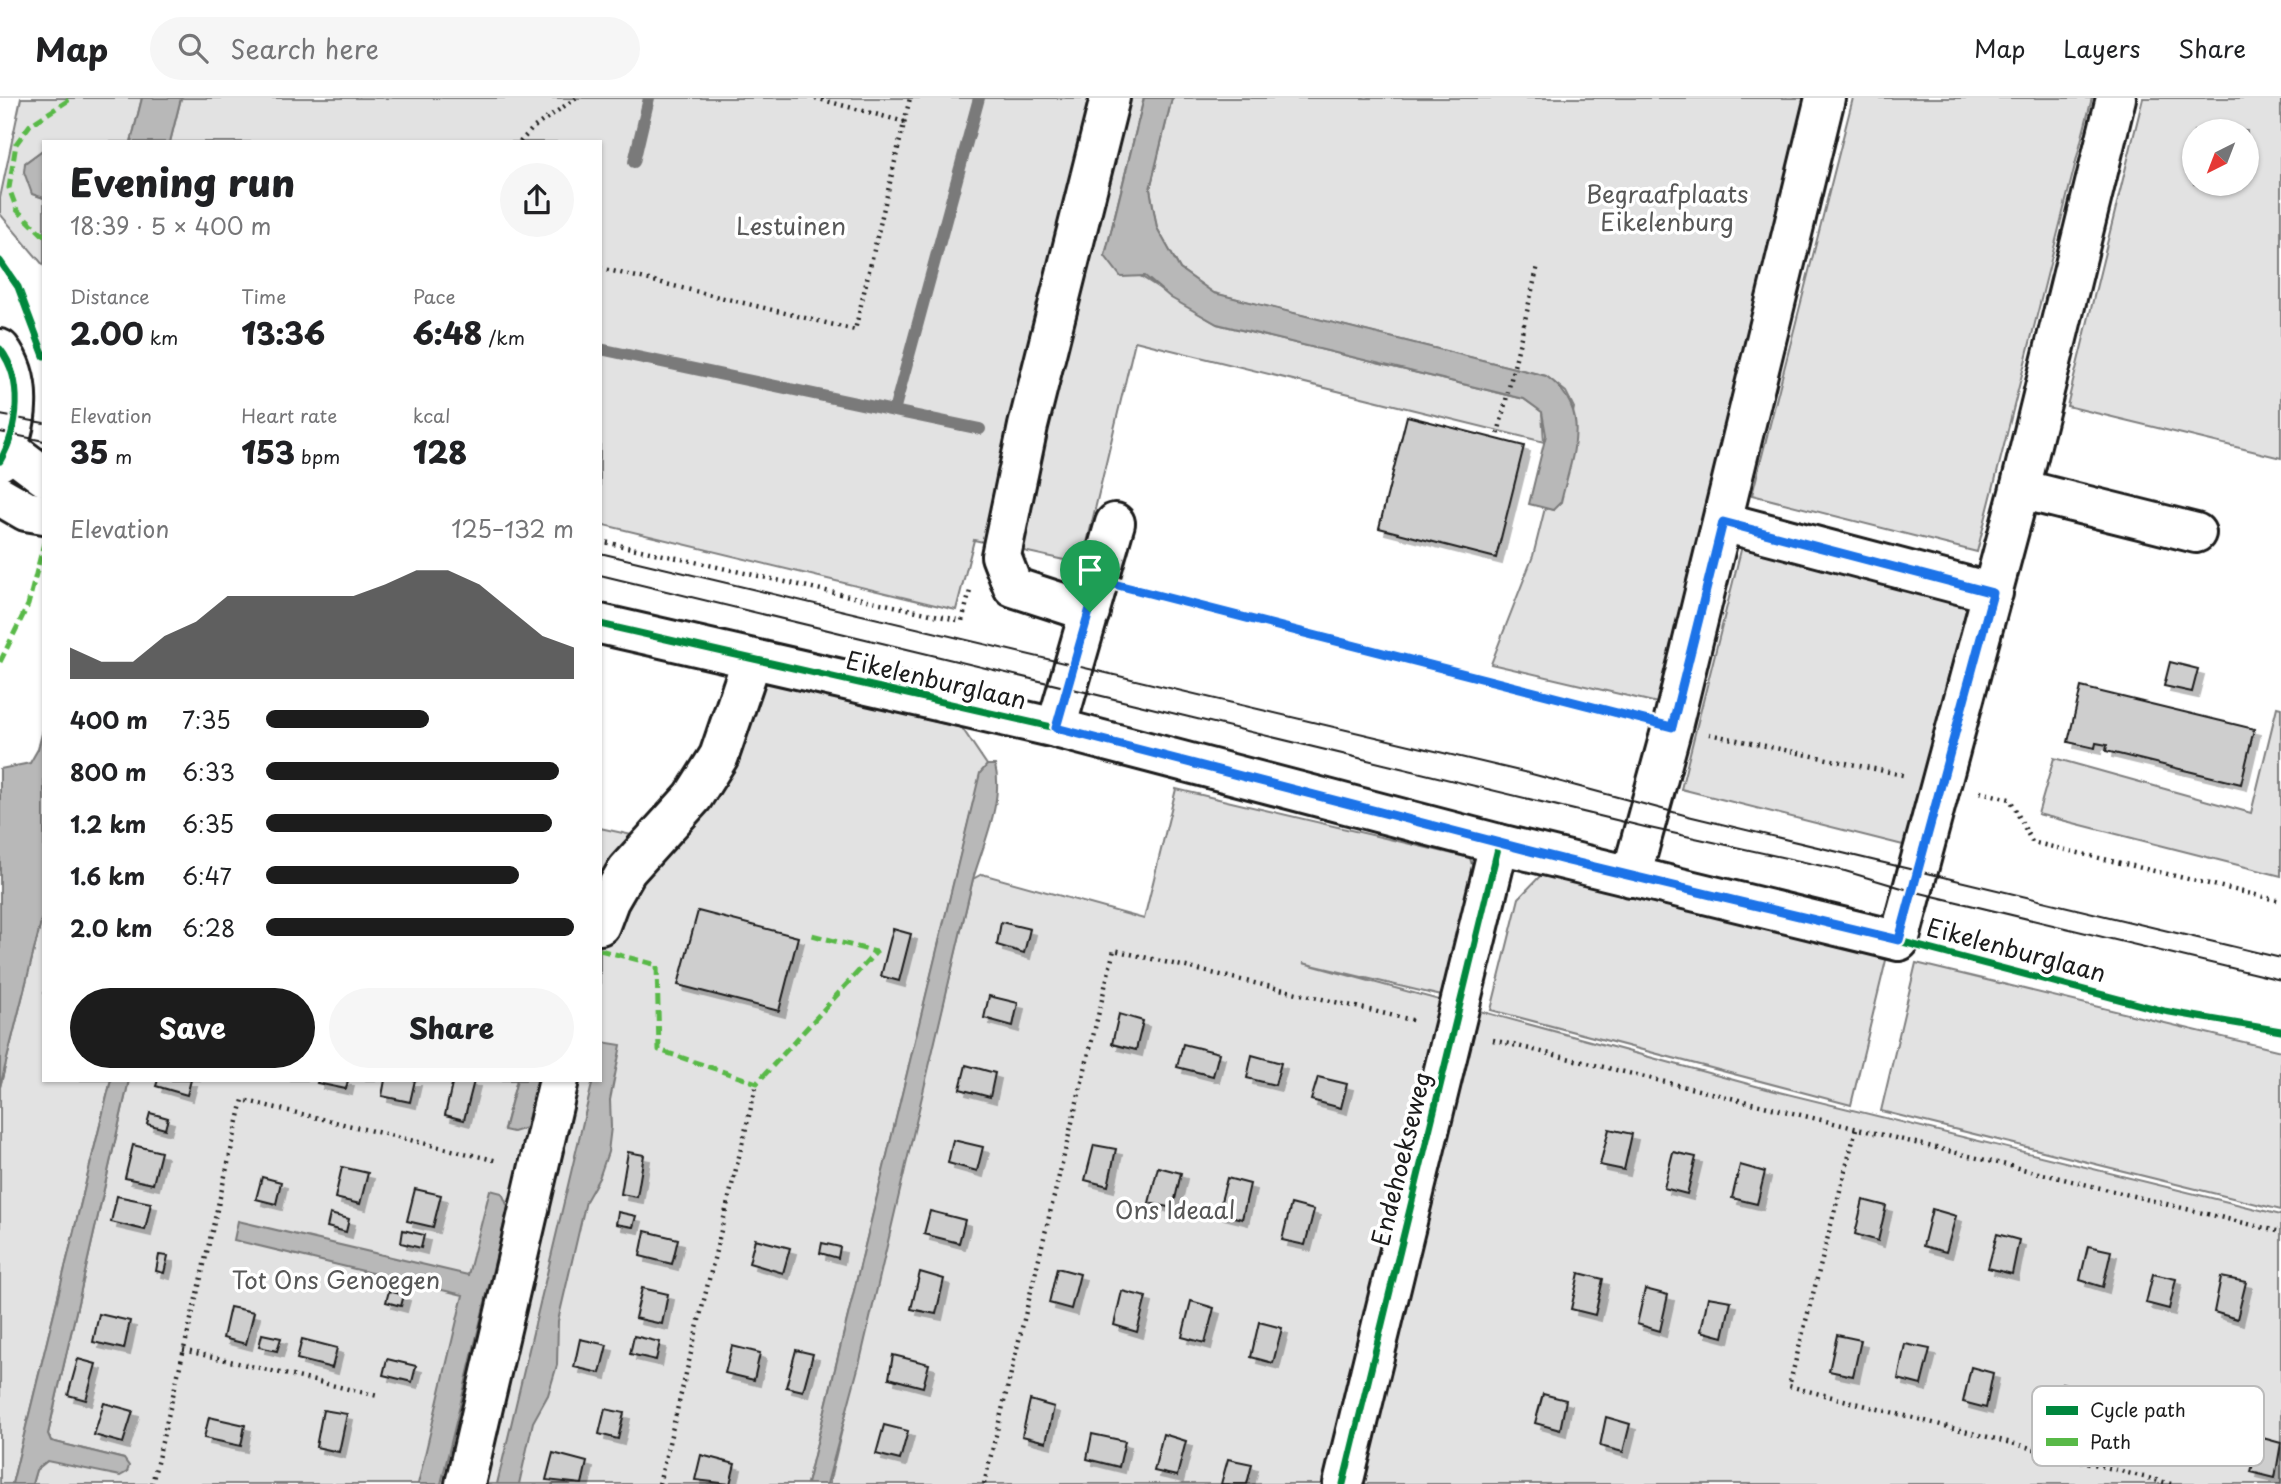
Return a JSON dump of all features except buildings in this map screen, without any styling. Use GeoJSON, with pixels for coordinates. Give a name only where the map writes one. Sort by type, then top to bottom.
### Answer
{"type":"FeatureCollection","features":[{"type":"Feature","properties":{"kind":"street"},"geometry":{"type":"LineString","coordinates":[[1094,596],[1013,587],[1001,556],[1028,426],[1110,98]]}},
{"type":"Feature","properties":{"kind":"street"},"geometry":{"type":"LineString","coordinates":[[1631,877],[1672,727],[1825,98]]}},
{"type":"Feature","properties":{"kind":"street"},"geometry":{"type":"LineString","coordinates":[[1943,783],[2020,489],[2116,98]]}},
{"type":"Feature","properties":{"kind":"street"},"geometry":{"type":"LineString","coordinates":[[0,349],[15,385],[16,419],[4,454],[42,475]]}},
{"type":"Feature","properties":{"kind":"street"},"geometry":{"type":"LineString","coordinates":[[2020,489],[2196,533]]}},
{"type":"Feature","properties":{"kind":"street"},"geometry":{"type":"LineString","coordinates":[[0,496],[26,511],[42,514]]}},
{"type":"Feature","properties":{"kind":"street"},"geometry":{"type":"LineString","coordinates":[[1723,522],[1993,593]]}},
{"type":"Feature","properties":{"kind":"street"},"geometry":{"type":"LineString","coordinates":[[1056,728],[1115,523]]}},
{"type":"Feature","properties":{"kind":"street","name":"Eikelenburglaan"},"geometry":{"type":"LineString","coordinates":[[602,624],[1056,728],[1499,844],[1899,940],[1943,783]]}},
{"type":"Feature","properties":{"kind":"street"},"geometry":{"type":"LineString","coordinates":[[602,920],[609,901],[627,870],[693,797],[719,756],[752,659]]}},
{"type":"Feature","properties":{"kind":"street","name":"Endehoekseweg"},"geometry":{"type":"LineString","coordinates":[[1343,1484],[1499,844]]}},
{"type":"Feature","properties":{"kind":"street"},"geometry":{"type":"LineString","coordinates":[[465,1484],[558,1082]]}},
{"type":"Feature","properties":{"kind":"path"},"geometry":{"type":"LineString","coordinates":[[522,140],[533,128],[576,98]]}},
{"type":"Feature","properties":{"kind":"path"},"geometry":{"type":"LineString","coordinates":[[815,98],[905,122]]}},
{"type":"Feature","properties":{"kind":"path"},"geometry":{"type":"LineString","coordinates":[[602,268],[855,330],[910,98]]}},
{"type":"Feature","properties":{"kind":"path"},"geometry":{"type":"LineString","coordinates":[[1498,434],[1538,265]]}},
{"type":"Feature","properties":{"kind":"path"},"geometry":{"type":"LineString","coordinates":[[602,541],[962,621],[982,550],[1001,556]]}},
{"type":"Feature","properties":{"kind":"path"},"geometry":{"type":"LineString","coordinates":[[1094,596],[1672,727],[1943,783],[2010,800],[2032,842],[2281,901]]}},
{"type":"Feature","properties":{"kind":"path"},"geometry":{"type":"LineString","coordinates":[[984,1484],[1114,950],[2281,1232]]}},
{"type":"Feature","properties":{"kind":"path"},"geometry":{"type":"LineString","coordinates":[[659,1484],[757,1083]]}},
{"type":"Feature","properties":{"kind":"path"},"geometry":{"type":"LineString","coordinates":[[152,1484],[243,1100],[536,1170]]}},
{"type":"Feature","properties":{"kind":"path"},"geometry":{"type":"LineString","coordinates":[[1856,1129],[1789,1386],[2032,1448]]}},
{"type":"Feature","properties":{"kind":"path"},"geometry":{"type":"LineString","coordinates":[[183,1350],[378,1396]]}},
{"type":"Feature","properties":{"kind":"path"},"geometry":{"type":"LineString","coordinates":[[2101,1466],[2171,1484]]}},
{"type":"Feature","properties":{"kind":"green space"},"geometry":{"type":"Polygon","coordinates":[[[21,98],[142,98],[132,140],[42,140],[42,150],[25,163],[32,194],[42,197],[42,264],[0,214],[0,198],[21,98]]]}},
{"type":"Feature","properties":{"kind":"green space","name":"Lestuinen"},"geometry":{"type":"Polygon","coordinates":[[[181,98],[1144,98],[1105,255],[1217,324],[1524,399],[1542,412],[1544,442],[1135,341],[1082,564],[974,540],[956,610],[602,524],[602,140],[170,140],[181,98]]]}},
{"type":"Feature","properties":{"kind":"green space","name":"Begraafplaats Eikelenburg"},"geometry":{"type":"Polygon","coordinates":[[[1172,98],[1807,98],[1662,704],[1491,664],[1533,556],[1545,508],[1553,510],[1574,408],[1566,392],[1546,376],[1213,293],[1180,269],[1157,228],[1150,189],[1172,98]]]}},
{"type":"Feature","properties":{"kind":"green space"},"geometry":{"type":"Polygon","coordinates":[[[1853,98],[2092,98],[1977,552],[1752,495],[1853,98]]]}},
{"type":"Feature","properties":{"kind":"green space"},"geometry":{"type":"Polygon","coordinates":[[[2143,98],[2281,98],[2281,458],[2067,406],[2143,98]]]}},
{"type":"Feature","properties":{"kind":"green space"},"geometry":{"type":"Polygon","coordinates":[[[1743,542],[1969,600],[1907,846],[1681,789],[1743,542]]]}},
{"type":"Feature","properties":{"kind":"green space","name":"Tot Ons Genoegen"},"geometry":{"type":"Polygon","coordinates":[[[762,680],[962,728],[987,765],[974,799],[807,1484],[32,1484],[36,1470],[47,1461],[124,1459],[51,1441],[48,1434],[129,1082],[516,1082],[504,1129],[526,1128],[537,1082],[602,1082],[602,828],[645,838],[762,680]]]}},
{"type":"Feature","properties":{"kind":"green space"},"geometry":{"type":"Polygon","coordinates":[[[2277,707],[2281,708],[2281,876],[2038,814],[2054,758],[2251,813],[2277,707]]]}},
{"type":"Feature","properties":{"kind":"green space","name":"Ons Ideaal"},"geometry":{"type":"Polygon","coordinates":[[[1176,789],[1470,858],[1478,886],[1450,998],[1303,963],[1767,1089],[2281,1215],[2281,1484],[829,1484],[973,879],[982,874],[1144,919],[1176,789]]]}},
{"type":"Feature","properties":{"kind":"green space"},"geometry":{"type":"Polygon","coordinates":[[[1541,875],[1887,956],[1851,1105],[1491,1010],[1519,898],[1541,875]]]}},
{"type":"Feature","properties":{"kind":"green space"},"geometry":{"type":"Polygon","coordinates":[[[42,918],[42,1082],[111,1082],[12,1484],[0,1484],[0,1087],[42,918]]]}},
{"type":"Feature","properties":{"kind":"green space"},"geometry":{"type":"Polygon","coordinates":[[[1916,963],[2281,1051],[2281,1210],[1881,1111],[1916,963]]]}},
{"type":"Feature","properties":{"kind":"shaded area"},"geometry":{"type":"Polygon","coordinates":[[[142,98],[181,98],[170,140],[132,140],[142,98]]]}},
{"type":"Feature","properties":{"kind":"shaded area"},"geometry":{"type":"Polygon","coordinates":[[[1144,98],[1172,98],[1150,189],[1157,228],[1180,269],[1214,293],[1546,376],[1561,389],[1575,418],[1574,450],[1561,502],[1553,510],[1529,504],[1546,435],[1542,412],[1524,399],[1217,324],[1171,298],[1145,276],[1121,277],[1105,256],[1144,98]]]}},
{"type":"Feature","properties":{"kind":"shaded area"},"geometry":{"type":"Polygon","coordinates":[[[42,150],[42,197],[32,194],[24,172],[25,163],[42,150]]]}},
{"type":"Feature","properties":{"kind":"shaded area"},"geometry":{"type":"Polygon","coordinates":[[[42,734],[42,918],[0,1087],[0,769],[30,763],[38,749],[42,734]]]}},
{"type":"Feature","properties":{"kind":"shaded area"},"geometry":{"type":"Polygon","coordinates":[[[987,765],[995,765],[995,807],[973,879],[860,1361],[827,1484],[807,1484],[980,773],[987,765]]]}},
{"type":"Feature","properties":{"kind":"shaded area"},"geometry":{"type":"Polygon","coordinates":[[[602,1042],[621,1045],[610,1100],[608,1152],[599,1178],[586,1201],[558,1321],[557,1365],[548,1395],[533,1422],[519,1484],[497,1484],[593,1082],[602,1082],[602,1042]]]}},
{"type":"Feature","properties":{"kind":"shaded area"},"geometry":{"type":"Polygon","coordinates":[[[111,1082],[129,1082],[48,1434],[51,1441],[124,1459],[129,1466],[127,1472],[120,1476],[47,1461],[36,1470],[32,1484],[12,1484],[111,1082]]]}},
{"type":"Feature","properties":{"kind":"shaded area"},"geometry":{"type":"Polygon","coordinates":[[[516,1082],[537,1082],[526,1128],[513,1132],[504,1130],[516,1082]]]}},
{"type":"Feature","properties":{"kind":"shaded area"},"geometry":{"type":"Polygon","coordinates":[[[490,1190],[502,1193],[508,1207],[441,1484],[418,1484],[463,1295],[234,1240],[238,1221],[468,1275],[490,1190]]]}},
{"type":"Feature","properties":{"kind":"waterway"},"geometry":{"type":"LineString","coordinates":[[634,162],[649,98]]}},
{"type":"Feature","properties":{"kind":"waterway"},"geometry":{"type":"LineString","coordinates":[[602,349],[894,411],[979,98]]}},
{"type":"Feature","properties":{"kind":"waterway"},"geometry":{"type":"LineString","coordinates":[[894,411],[980,429]]}},
{"type":"Feature","properties":{"kind":"tram line"},"geometry":{"type":"LineString","coordinates":[[0,415],[42,423]]}},
{"type":"Feature","properties":{"kind":"tram line"},"geometry":{"type":"LineString","coordinates":[[0,432],[42,441]]}},
{"type":"Feature","properties":{"kind":"tram line"},"geometry":{"type":"LineString","coordinates":[[602,553],[1528,773],[1688,816],[2281,958]]}},
{"type":"Feature","properties":{"kind":"tram line"},"geometry":{"type":"LineString","coordinates":[[602,575],[1645,827],[1845,871],[1912,891],[2281,980]]}},
{"type":"Feature","properties":{"kind":"marked path"},"geometry":{"type":"LineString","coordinates":[[42,234],[17,210],[9,188],[16,144],[30,125],[72,98]]}},
{"type":"Feature","properties":{"kind":"marked path"},"geometry":{"type":"LineString","coordinates":[[0,662],[28,605],[42,551]]}},
{"type":"Feature","properties":{"kind":"marked path"},"geometry":{"type":"LineString","coordinates":[[602,951],[657,965],[659,1050],[757,1083],[876,952],[808,934]]}},
{"type":"Feature","properties":{"kind":"cycle path"},"geometry":{"type":"LineString","coordinates":[[0,261],[18,287],[42,351]]}},
{"type":"Feature","properties":{"kind":"cycle path"},"geometry":{"type":"LineString","coordinates":[[0,349],[8,361],[16,389],[15,419],[0,461]]}},
{"type":"Feature","properties":{"kind":"cycle path"},"geometry":{"type":"LineString","coordinates":[[602,624],[1056,728],[1499,844],[1899,941],[2164,1011],[2281,1031]]}},
{"type":"Feature","properties":{"kind":"cycle path"},"geometry":{"type":"LineString","coordinates":[[1343,1484],[1499,844]]}},
{"type":"Feature","properties":{"kind":"route"},"geometry":{"type":"LineString","coordinates":[[1723,522],[1993,593],[1899,940],[1631,877],[1056,728],[1090,612],[1098,580],[1672,727],[1723,522]]}}]}
